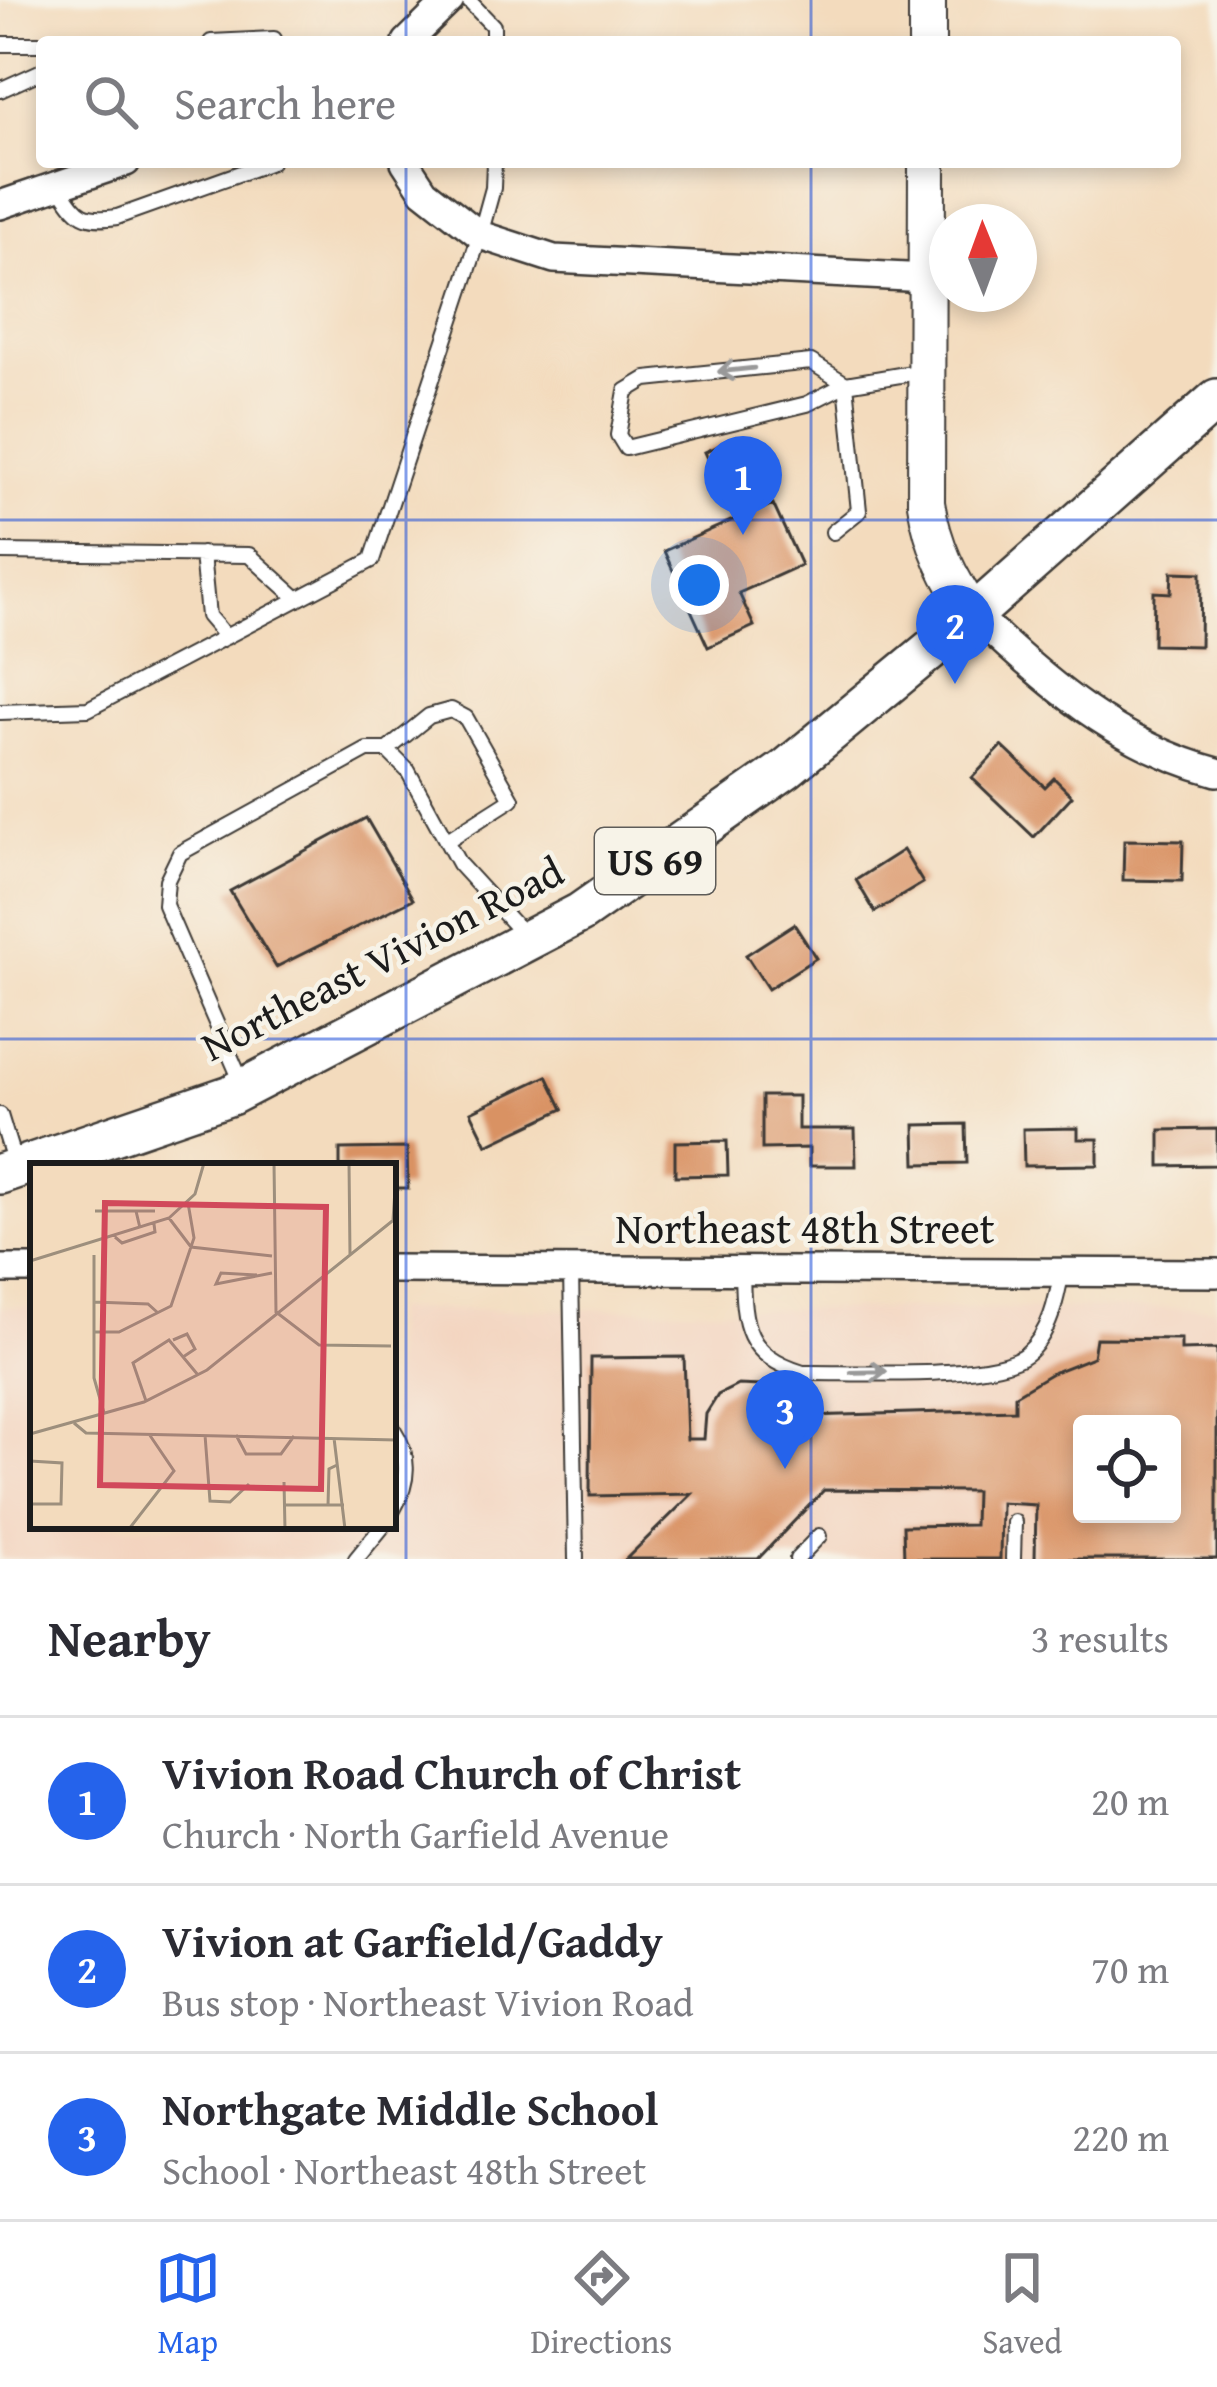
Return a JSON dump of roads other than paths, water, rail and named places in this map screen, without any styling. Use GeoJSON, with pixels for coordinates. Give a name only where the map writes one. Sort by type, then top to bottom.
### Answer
{"type":"FeatureCollection","features":[{"type":"Feature","properties":{"kind":"main road","name":"Northeast Vivion Road"},"geometry":{"type":"LineString","coordinates":[[33,1163],[244,1088],[580,914],[786,769],[974,614],[1217,398]]}},
{"type":"Feature","properties":{"kind":"street"},"geometry":{"type":"LineString","coordinates":[[413,36],[450,0]]}},
{"type":"Feature","properties":{"kind":"street"},"geometry":{"type":"LineString","coordinates":[[927,0],[927,36]]}},
{"type":"Feature","properties":{"kind":"street"},"geometry":{"type":"LineString","coordinates":[[0,205],[109,168]]}},
{"type":"Feature","properties":{"kind":"street"},"geometry":{"type":"LineString","coordinates":[[409,168],[424,191],[480,235],[554,259],[927,278]]}},
{"type":"Feature","properties":{"kind":"street"},"geometry":{"type":"LineString","coordinates":[[927,168],[929,520],[953,585],[974,614],[1033,669],[1118,732],[1155,751],[1217,772]]}},
{"type":"Feature","properties":{"kind":"street","name":"Northeast 48th Street"},"geometry":{"type":"LineString","coordinates":[[396,1269],[1217,1273]]}},
{"type":"Feature","properties":{"kind":"lane"},"geometry":{"type":"LineString","coordinates":[[468,0],[493,26],[493,36]]}},
{"type":"Feature","properties":{"kind":"lane"},"geometry":{"type":"LineString","coordinates":[[0,44],[36,44]]}},
{"type":"Feature","properties":{"kind":"lane"},"geometry":{"type":"LineString","coordinates":[[0,90],[14,88],[36,75]]}},
{"type":"Feature","properties":{"kind":"lane"},"geometry":{"type":"LineString","coordinates":[[59,186],[78,214],[95,220],[117,217],[254,168]]}},
{"type":"Feature","properties":{"kind":"lane"},"geometry":{"type":"LineString","coordinates":[[0,712],[88,709],[372,560],[480,235],[494,168]]}},
{"type":"Feature","properties":{"kind":"lane"},"geometry":{"type":"LineString","coordinates":[[846,383],[811,362],[646,379],[626,391],[618,435],[626,448],[807,404],[846,383],[928,370]]}},
{"type":"Feature","properties":{"kind":"lane"},"geometry":{"type":"LineString","coordinates":[[833,532],[859,511],[846,383]]}},
{"type":"Feature","properties":{"kind":"lane"},"geometry":{"type":"LineString","coordinates":[[0,552],[248,555],[298,599]]}},
{"type":"Feature","properties":{"kind":"lane"},"geometry":{"type":"LineString","coordinates":[[202,554],[208,616],[226,637]]}},
{"type":"Feature","properties":{"kind":"lane"},"geometry":{"type":"LineString","coordinates":[[244,1088],[165,905],[167,880],[180,853],[367,750],[387,750],[428,716],[452,710],[466,718],[512,799],[446,841]]}},
{"type":"Feature","properties":{"kind":"lane"},"geometry":{"type":"LineString","coordinates":[[387,750],[408,771],[459,864],[528,940]]}},
{"type":"Feature","properties":{"kind":"lane"},"geometry":{"type":"LineString","coordinates":[[0,1115],[8,1172]]}},
{"type":"Feature","properties":{"kind":"lane"},"geometry":{"type":"LineString","coordinates":[[571,1270],[576,1559]]}},
{"type":"Feature","properties":{"kind":"lane"},"geometry":{"type":"LineString","coordinates":[[742,1270],[747,1330],[756,1348],[777,1365],[803,1373],[994,1369],[1025,1355],[1043,1333],[1062,1270]]}},
{"type":"Feature","properties":{"kind":"lane"},"geometry":{"type":"LineString","coordinates":[[396,1433],[408,1472],[396,1505]]}},
{"type":"Feature","properties":{"kind":"lane"},"geometry":{"type":"LineString","coordinates":[[1013,1559],[1014,1522]]}},
{"type":"Feature","properties":{"kind":"lane"},"geometry":{"type":"LineString","coordinates":[[356,1559],[381,1529]]}},
{"type":"Feature","properties":{"kind":"lane"},"geometry":{"type":"LineString","coordinates":[[797,1559],[819,1536]]}},
{"type":"Feature","properties":{"kind":"place","name":"Vivion Road Church of Christ"},"geometry":{"type":"Point","coordinates":[743,535]}},
{"type":"Feature","properties":{"kind":"place","name":"Vivion at Garfield/Gaddy"},"geometry":{"type":"Point","coordinates":[955,684]}},
{"type":"Feature","properties":{"kind":"place","name":"Northgate Middle School"},"geometry":{"type":"Point","coordinates":[785,1469]}}]}
